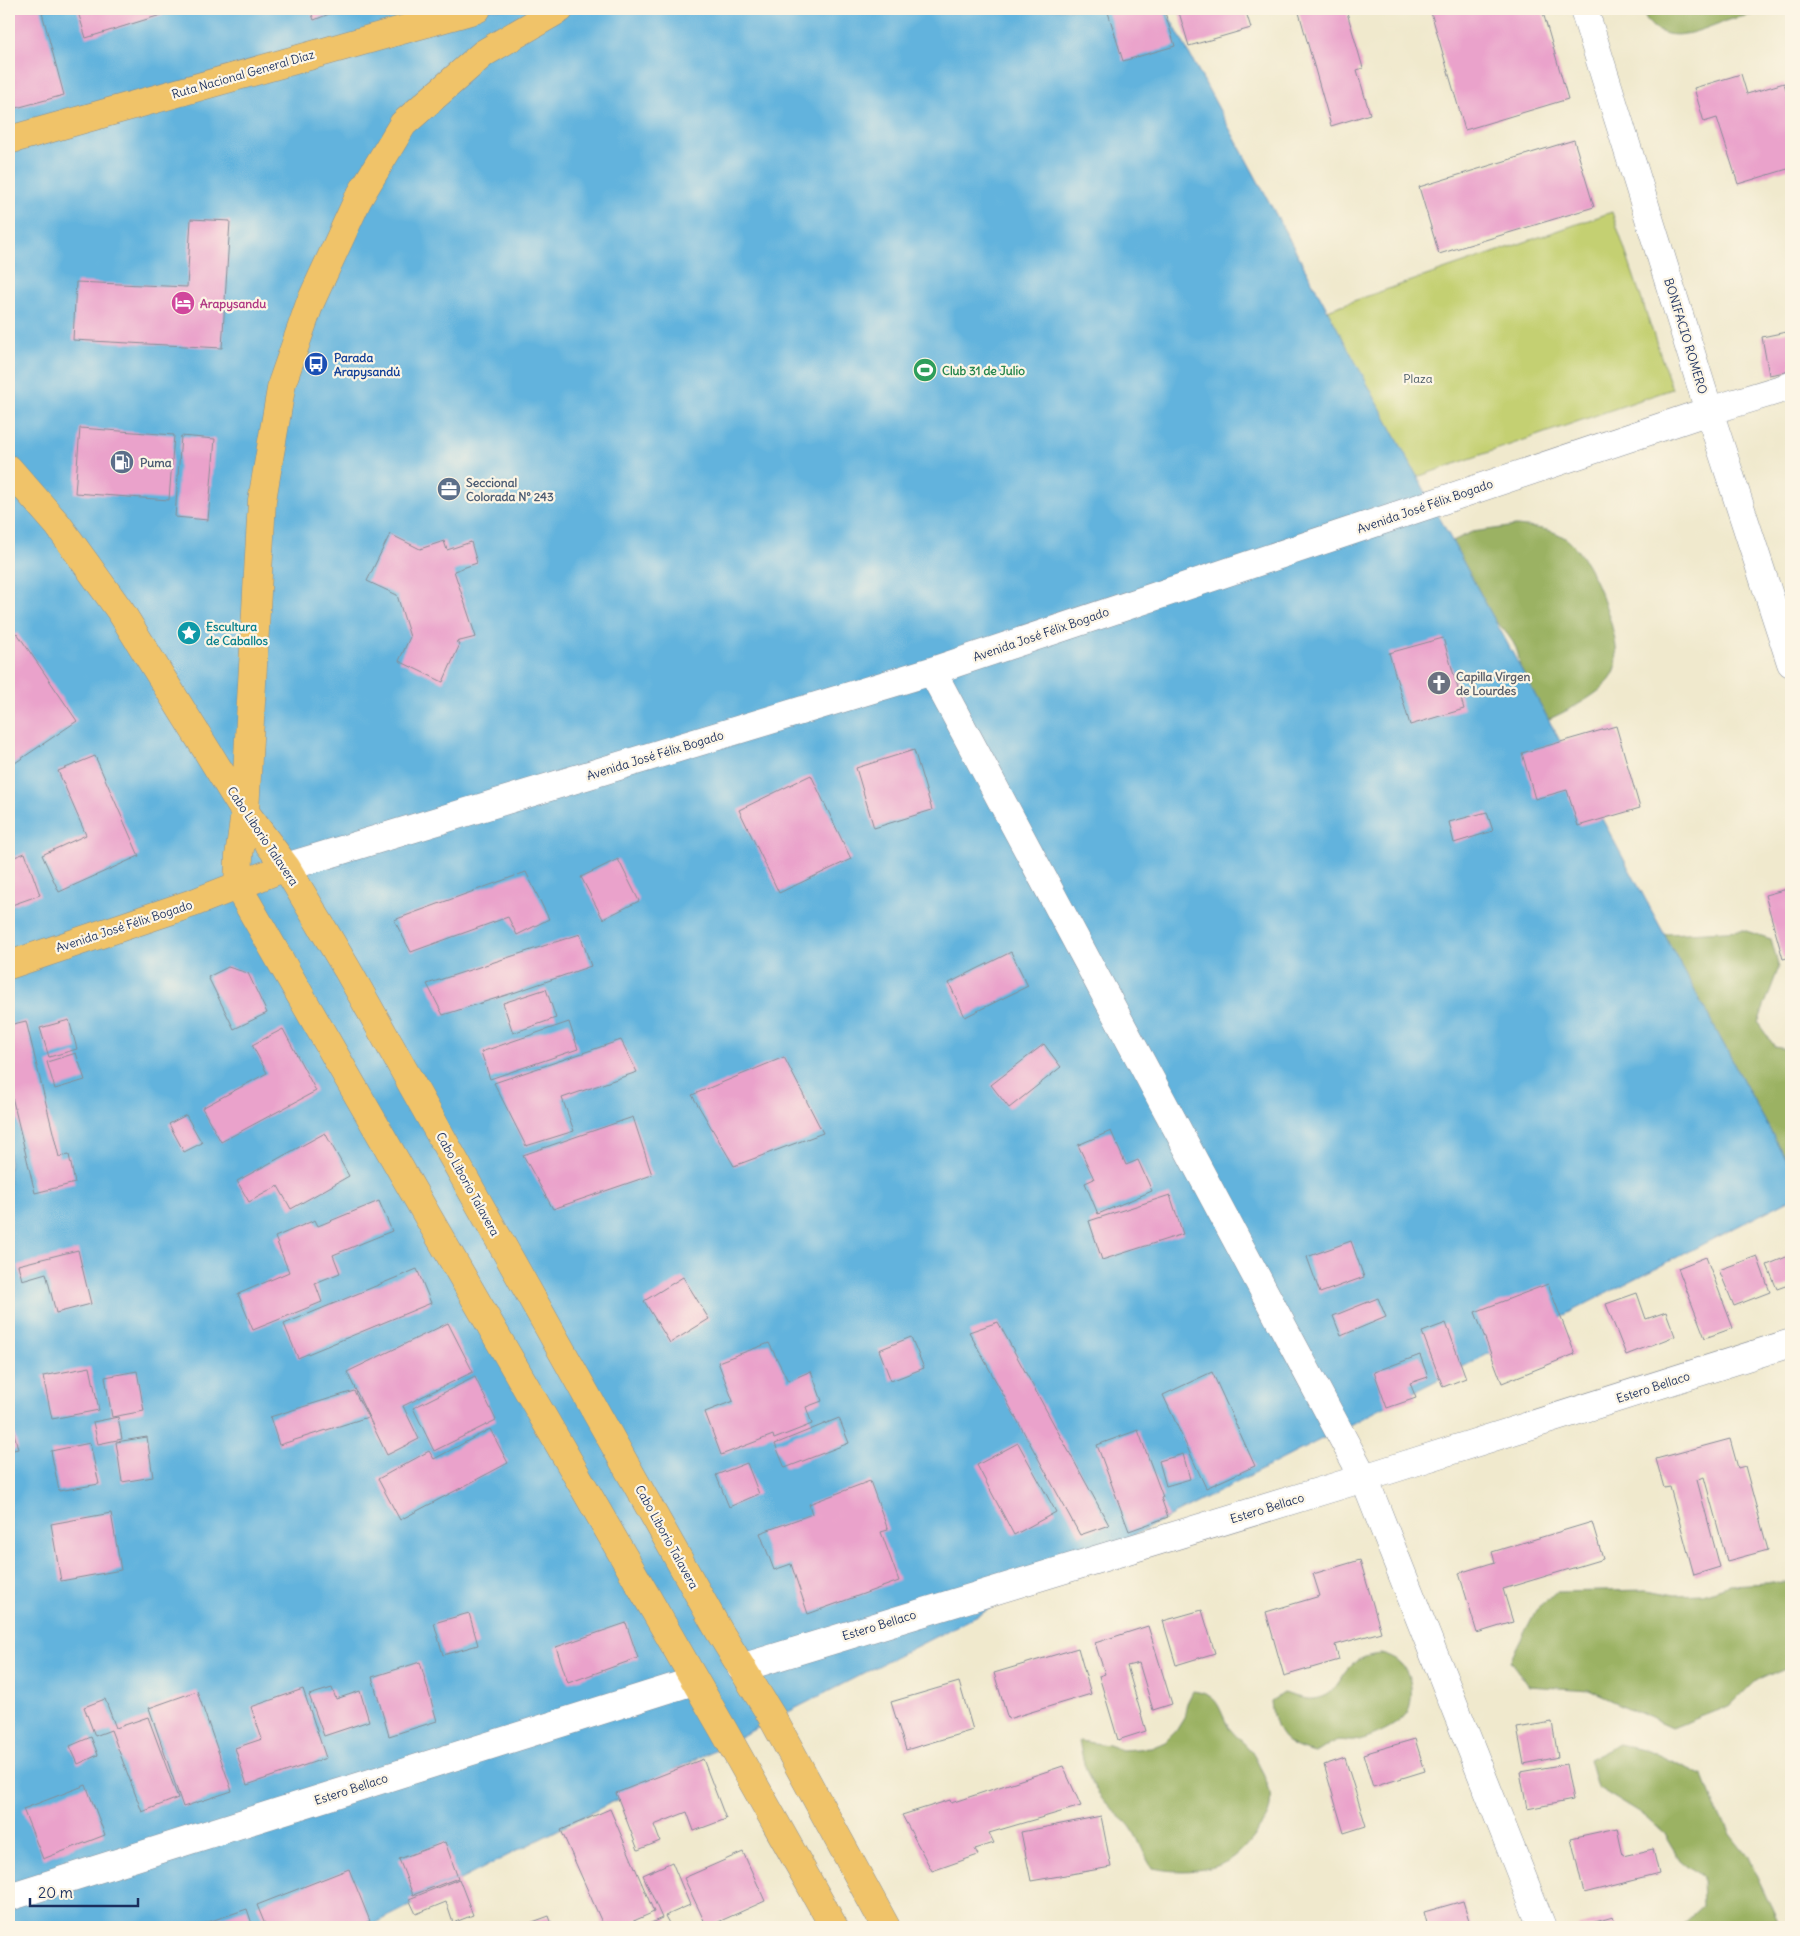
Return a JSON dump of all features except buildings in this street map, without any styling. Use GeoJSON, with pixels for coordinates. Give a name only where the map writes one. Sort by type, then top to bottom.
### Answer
{"type":"FeatureCollection","features":[{"type":"Feature","properties":{"kind":"highway","name":"Ruta Nacional General Díaz"},"geometry":{"type":"LineString","coordinates":[[9,140],[477,9]]}},
{"type":"Feature","properties":{"kind":"highway"},"geometry":{"type":"LineString","coordinates":[[560,9],[484,53],[403,124],[358,199],[310,303],[282,382],[262,500],[245,812],[239,856],[238,887],[834,1927]]}},
{"type":"Feature","properties":{"kind":"highway","name":"Cabo Liborio Talavera"},"geometry":{"type":"LineString","coordinates":[[9,469],[58,525],[121,612],[245,812],[286,867],[347,969],[741,1668],[772,1717],[886,1927]]}},
{"type":"Feature","properties":{"kind":"highway","name":"Avenida José Félix Bogado"},"geometry":{"type":"LineString","coordinates":[[9,965],[193,904],[286,867]]}},
{"type":"Feature","properties":{"kind":"street","name":"BONIFACIO ROMERO"},"geometry":{"type":"LineString","coordinates":[[1584,9],[1709,411],[1791,663]]}},
{"type":"Feature","properties":{"kind":"street","name":"Avenida José Félix Bogado"},"geometry":{"type":"LineString","coordinates":[[286,867],[932,671],[1709,411],[1791,386]]}},
{"type":"Feature","properties":{"kind":"street"},"geometry":{"type":"LineString","coordinates":[[932,671],[1364,1478],[1542,1927]]}},
{"type":"Feature","properties":{"kind":"street","name":"Estero Bellaco"},"geometry":{"type":"LineString","coordinates":[[741,1668],[1364,1478],[1791,1343]]}},
{"type":"Feature","properties":{"kind":"street","name":"Estero Bellaco"},"geometry":{"type":"LineString","coordinates":[[9,1897],[694,1680]]}},
{"type":"Feature","properties":{"kind":"green space"},"geometry":{"type":"Polygon","coordinates":[[[1641,9],[1778,9],[1727,20],[1699,31],[1680,35],[1661,32],[1654,28],[1641,9]]]}},
{"type":"Feature","properties":{"kind":"green space","name":"Plaza"},"geometry":{"type":"Polygon","coordinates":[[[1612,212],[1672,389],[1330,507],[1269,330],[1612,212]]]}},
{"type":"Feature","properties":{"kind":"green space"},"geometry":{"type":"Polygon","coordinates":[[[1516,526],[1551,531],[1564,537],[1579,552],[1597,584],[1604,603],[1611,623],[1617,658],[1615,671],[1609,681],[1598,691],[1568,710],[1510,737],[1520,674],[1518,654],[1513,642],[1490,615],[1416,558],[1472,532],[1516,526]]]}},
{"type":"Feature","properties":{"kind":"green space"},"geometry":{"type":"Polygon","coordinates":[[[1743,930],[1771,939],[1779,967],[1758,1023],[1775,1047],[1791,1050],[1791,1190],[1648,935],[1743,930]]]}},
{"type":"Feature","properties":{"kind":"green space"},"geometry":{"type":"Polygon","coordinates":[[[1785,1582],[1791,1584],[1791,1665],[1754,1682],[1731,1705],[1672,1728],[1589,1690],[1529,1686],[1510,1661],[1536,1610],[1557,1592],[1647,1590],[1675,1595],[1703,1594],[1729,1585],[1785,1582]]]}},
{"type":"Feature","properties":{"kind":"green space"},"geometry":{"type":"Polygon","coordinates":[[[1381,1654],[1400,1663],[1410,1681],[1411,1696],[1408,1711],[1399,1721],[1377,1734],[1353,1741],[1336,1741],[1316,1753],[1295,1747],[1282,1737],[1275,1722],[1271,1701],[1283,1693],[1306,1699],[1322,1697],[1334,1689],[1356,1662],[1371,1655],[1381,1654]]]}},
{"type":"Feature","properties":{"kind":"green space"},"geometry":{"type":"Polygon","coordinates":[[[1193,1691],[1214,1699],[1230,1729],[1249,1748],[1269,1789],[1268,1814],[1264,1823],[1249,1842],[1234,1857],[1225,1862],[1205,1869],[1183,1871],[1152,1868],[1132,1829],[1097,1791],[1086,1769],[1079,1741],[1108,1745],[1122,1750],[1151,1748],[1165,1742],[1176,1731],[1184,1718],[1187,1703],[1193,1691]]]}},
{"type":"Feature","properties":{"kind":"green space"},"geometry":{"type":"Polygon","coordinates":[[[1619,1744],[1648,1750],[1704,1776],[1729,1832],[1747,1855],[1778,1921],[1774,1927],[1681,1927],[1703,1907],[1702,1877],[1681,1860],[1666,1835],[1646,1817],[1597,1787],[1589,1759],[1619,1744]]]}},
{"type":"Feature","properties":{"kind":"water"},"geometry":{"type":"Polygon","coordinates":[[[9,9],[1165,9],[1791,1169],[1791,1199],[368,1927],[9,1927],[9,9]]]}},
{"type":"Feature","properties":{"kind":"place","name":"Arapysandu"},"geometry":{"type":"Point","coordinates":[183,303]}},
{"type":"Feature","properties":{"kind":"place","name":"Parada Arapysandú"},"geometry":{"type":"Point","coordinates":[316,364]}},
{"type":"Feature","properties":{"kind":"place","name":"Club 31 de Julio"},"geometry":{"type":"Point","coordinates":[925,370]}},
{"type":"Feature","properties":{"kind":"place","name":"Puma"},"geometry":{"type":"Point","coordinates":[122,462]}},
{"type":"Feature","properties":{"kind":"place","name":"Seccional Colorada Nº 243"},"geometry":{"type":"Point","coordinates":[449,489]}},
{"type":"Feature","properties":{"kind":"place","name":"Escultura de Caballos"},"geometry":{"type":"Point","coordinates":[189,633]}},
{"type":"Feature","properties":{"kind":"place","name":"Capilla Virgen de Lourdes"},"geometry":{"type":"Point","coordinates":[1439,683]}}]}
